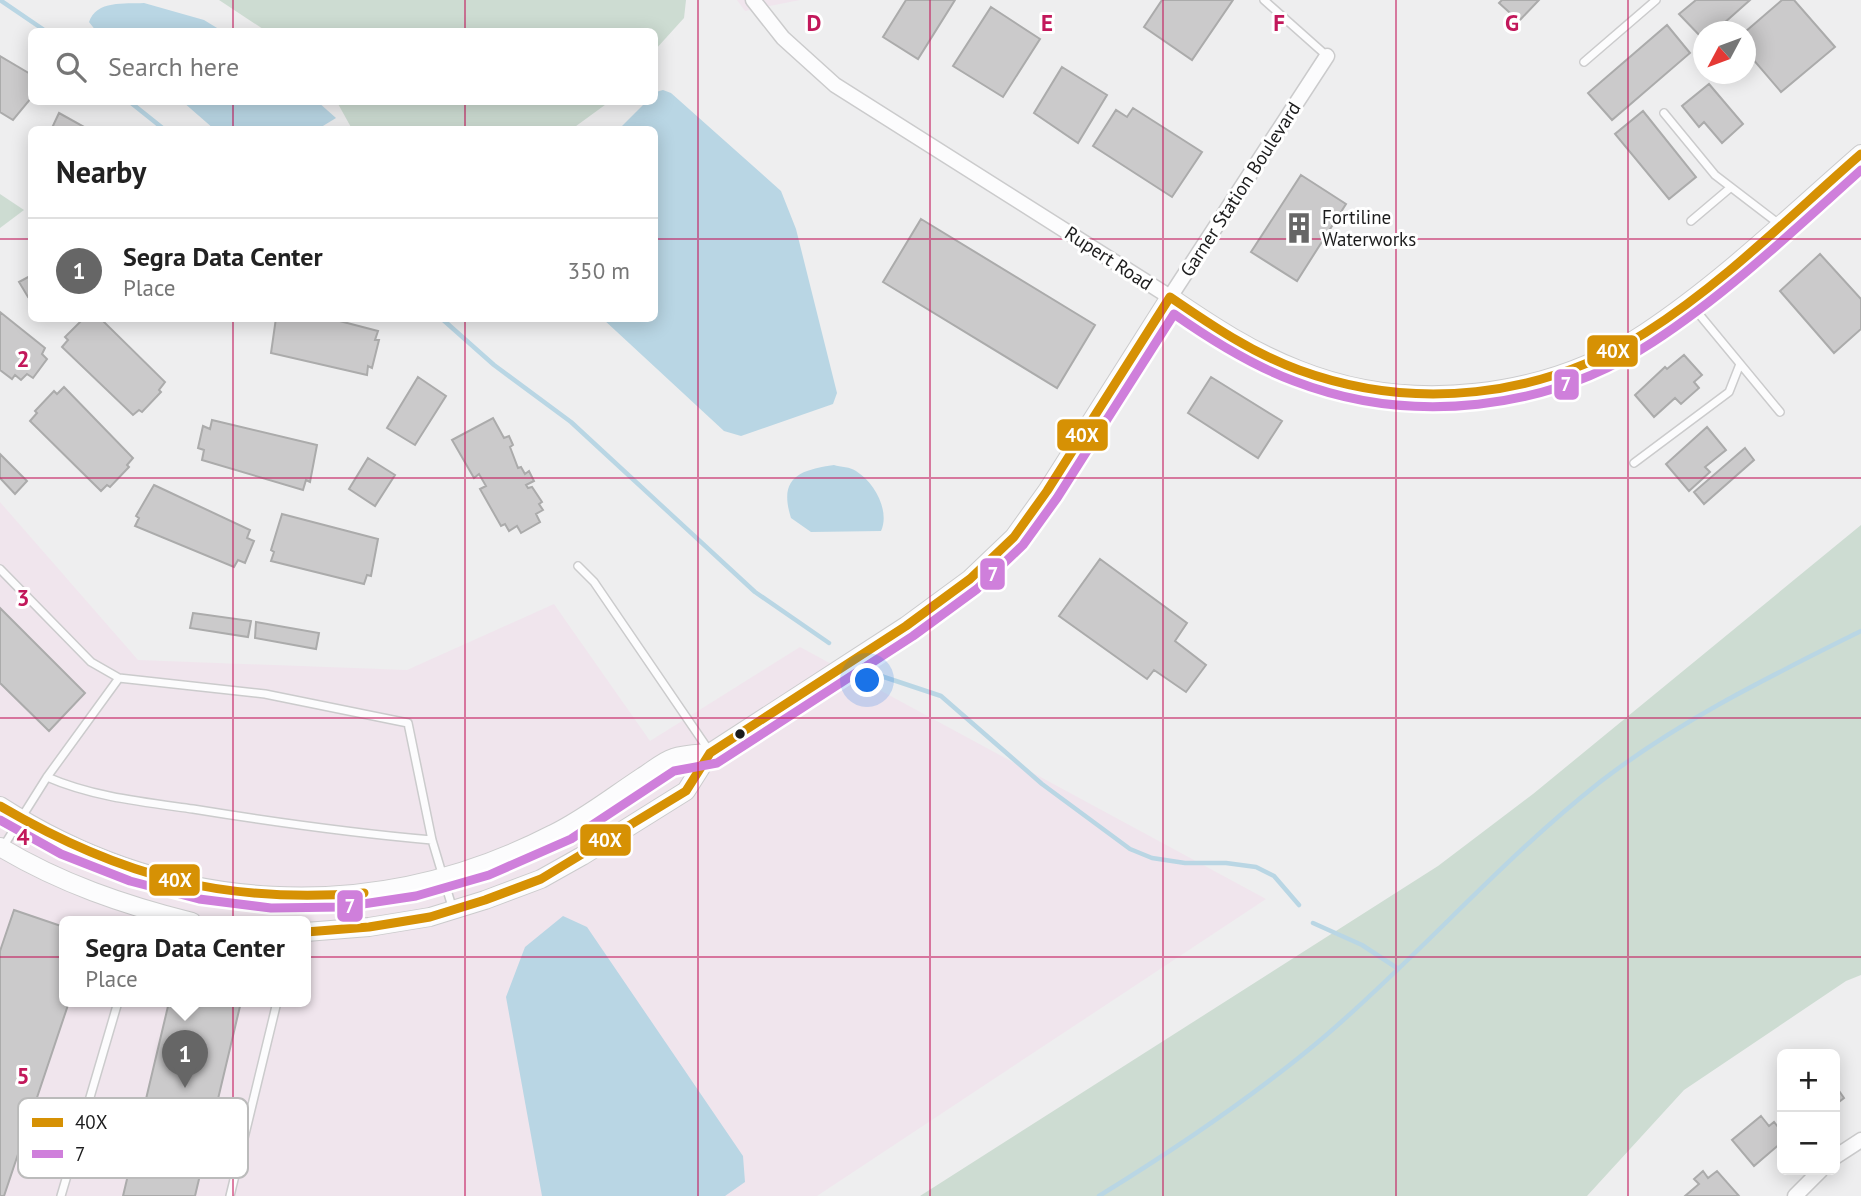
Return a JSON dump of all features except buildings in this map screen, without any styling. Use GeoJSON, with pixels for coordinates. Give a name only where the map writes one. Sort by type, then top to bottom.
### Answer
{"type":"FeatureCollection","features":[{"type":"Feature","properties":{"kind":"street","name":"Rupert Road"},"geometry":{"type":"LineString","coordinates":[[760,2],[783,38],[835,85],[1170,297],[1265,356],[1301,372],[1385,392],[1441,395],[1511,387],[1566,372],[1599,359],[1643,334],[1689,302],[1861,154]]}},
{"type":"Feature","properties":{"kind":"street","name":"Garner Station Boulevard"},"geometry":{"type":"LineString","coordinates":[[311,932],[369,927],[453,911],[541,878],[582,856],[686,791],[710,753],[906,626],[970,579],[1014,537],[1047,491],[1327,56]]}},
{"type":"Feature","properties":{"kind":"street","name":"Garner Station Boulevard"},"geometry":{"type":"LineString","coordinates":[[0,806],[71,847],[174,883],[230,893],[282,897],[338,896],[446,879],[554,834],[672,758],[710,753]]}},
{"type":"Feature","properties":{"kind":"street"},"geometry":{"type":"LineString","coordinates":[[1,850],[143,916]]}},
{"type":"Feature","properties":{"kind":"street"},"geometry":{"type":"LineString","coordinates":[[1840,1154],[1861,1140]]}},
{"type":"Feature","properties":{"kind":"street"},"geometry":{"type":"LineString","coordinates":[[1795,1196],[1816,1175]]}},
{"type":"Feature","properties":{"kind":"lane"},"geometry":{"type":"LineString","coordinates":[[1264,0],[1327,56]]}},
{"type":"Feature","properties":{"kind":"lane"},"geometry":{"type":"LineString","coordinates":[[1584,62],[1656,0]]}},
{"type":"Feature","properties":{"kind":"lane"},"geometry":{"type":"LineString","coordinates":[[1664,113],[1714,175],[1780,224]]}},
{"type":"Feature","properties":{"kind":"lane"},"geometry":{"type":"LineString","coordinates":[[1691,221],[1730,188]]}},
{"type":"Feature","properties":{"kind":"lane"},"geometry":{"type":"LineString","coordinates":[[1689,302],[1780,412]]}},
{"type":"Feature","properties":{"kind":"lane"},"geometry":{"type":"LineString","coordinates":[[1634,463],[1730,392],[1740,364]]}},
{"type":"Feature","properties":{"kind":"lane"},"geometry":{"type":"LineString","coordinates":[[578,566],[594,582],[710,753]]}},
{"type":"Feature","properties":{"kind":"lane"},"geometry":{"type":"LineString","coordinates":[[0,569],[91,662],[119,678],[265,694],[408,723],[432,840],[446,879],[453,911]]}},
{"type":"Feature","properties":{"kind":"lane"},"geometry":{"type":"LineString","coordinates":[[1,850],[47,777],[119,678]]}},
{"type":"Feature","properties":{"kind":"lane"},"geometry":{"type":"LineString","coordinates":[[47,777],[71,787],[109,796],[330,831],[432,840]]}},
{"type":"Feature","properties":{"kind":"lane"},"geometry":{"type":"LineString","coordinates":[[90,1098],[117,1007]]}},
{"type":"Feature","properties":{"kind":"lane"},"geometry":{"type":"LineString","coordinates":[[248,1122],[276,1007]]}},
{"type":"Feature","properties":{"kind":"lane"},"geometry":{"type":"LineString","coordinates":[[61,1196],[66,1178]]}},
{"type":"Feature","properties":{"kind":"lane"},"geometry":{"type":"LineString","coordinates":[[230,1196],[234,1178]]}},
{"type":"Feature","properties":{"kind":"shaded area"},"geometry":{"type":"Polygon","coordinates":[[[219,0],[686,0],[684,18],[658,47],[658,28],[261,28],[219,0]]]}},
{"type":"Feature","properties":{"kind":"shaded area"},"geometry":{"type":"Polygon","coordinates":[[[737,0],[800,0],[745,11],[737,0]]]}},
{"type":"Feature","properties":{"kind":"shaded area"},"geometry":{"type":"Polygon","coordinates":[[[339,105],[605,105],[576,126],[350,126],[339,105]]]}},
{"type":"Feature","properties":{"kind":"shaded area"},"geometry":{"type":"Polygon","coordinates":[[[0,194],[24,210],[0,228],[0,194]]]}},
{"type":"Feature","properties":{"kind":"shaded area"},"geometry":{"type":"Polygon","coordinates":[[[0,502],[138,660],[407,670],[554,604],[650,741],[800,647],[1266,899],[817,1196],[0,1196],[0,502]]]}},
{"type":"Feature","properties":{"kind":"shaded area"},"geometry":{"type":"Polygon","coordinates":[[[1861,525],[1861,975],[1846,981],[1684,1090],[1587,1196],[920,1196],[1438,866],[1533,794],[1861,525]]]}},
{"type":"Feature","properties":{"kind":"water"},"geometry":{"type":"Polygon","coordinates":[[[144,3],[204,20],[217,28],[94,28],[89,22],[98,10],[120,4],[144,3]]]}},
{"type":"Feature","properties":{"kind":"water"},"geometry":{"type":"Polygon","coordinates":[[[658,91],[671,93],[781,191],[796,229],[837,393],[833,404],[741,436],[724,431],[606,322],[658,322],[658,126],[622,126],[643,105],[658,105],[658,91]]]}},
{"type":"Feature","properties":{"kind":"water"},"geometry":{"type":"Polygon","coordinates":[[[186,105],[321,105],[336,118],[323,126],[211,126],[186,105]]]}},
{"type":"Feature","properties":{"kind":"water"},"geometry":{"type":"Polygon","coordinates":[[[834,465],[854,470],[875,490],[884,515],[881,531],[811,532],[791,518],[787,493],[795,478],[811,470],[834,465]]]}},
{"type":"Feature","properties":{"kind":"water"},"geometry":{"type":"Polygon","coordinates":[[[563,916],[587,927],[743,1156],[745,1182],[725,1196],[542,1196],[506,997],[525,947],[563,916]]]}},
{"type":"Feature","properties":{"kind":"waterway"},"geometry":{"type":"LineString","coordinates":[[0,0],[41,28]]}},
{"type":"Feature","properties":{"kind":"waterway"},"geometry":{"type":"LineString","coordinates":[[134,105],[160,126]]}},
{"type":"Feature","properties":{"kind":"waterway"},"geometry":{"type":"LineString","coordinates":[[446,322],[494,365],[571,422],[755,592],[829,643]]}},
{"type":"Feature","properties":{"kind":"waterway"},"geometry":{"type":"LineString","coordinates":[[1099,1196],[1214,1121],[1324,1037],[1528,843],[1600,782],[1694,719],[1861,631]]}},
{"type":"Feature","properties":{"kind":"waterway"},"geometry":{"type":"LineString","coordinates":[[878,675],[941,696],[1042,784],[1130,849],[1152,858],[1185,863],[1226,863],[1256,867],[1274,876],[1299,905]]}},
{"type":"Feature","properties":{"kind":"waterway"},"geometry":{"type":"LineString","coordinates":[[1313,923],[1362,945],[1397,968]]}},
{"type":"Feature","properties":{"kind":"transit line","name":"40X"},"geometry":{"type":"LineString","coordinates":[[311,932],[369,927],[430,917],[485,900],[541,879],[686,791],[710,753],[906,626],[970,579],[1014,537],[1047,491],[1170,297],[1248,347],[1299,370],[1343,383],[1387,391],[1432,394],[1476,392],[1520,384],[1563,372],[1605,355],[1645,333],[1730,270],[1861,154]]}},
{"type":"Feature","properties":{"kind":"transit line","name":"7"},"geometry":{"type":"LineString","coordinates":[[0,820],[61,854],[130,881],[199,899],[271,908],[343,907],[416,896],[489,875],[571,839],[674,771],[717,763],[913,636],[977,589],[1023,545],[1057,498],[1174,314],[1247,360],[1294,381],[1339,395],[1385,404],[1431,407],[1524,397],[1569,384],[1612,365],[1653,342],[1734,282],[1861,170]]}},
{"type":"Feature","properties":{"kind":"transit line","name":"40X"},"geometry":{"type":"LineString","coordinates":[[0,806],[88,851],[131,868],[175,880],[219,889],[265,894],[364,893]]}},
{"type":"Feature","properties":{"kind":"place","name":"Fortiline Waterworks"},"geometry":{"type":"Point","coordinates":[1299,228]}},
{"type":"Feature","properties":{"kind":"place","name":"Segra Data Center"},"geometry":{"type":"Point","coordinates":[185,1088]}}]}
